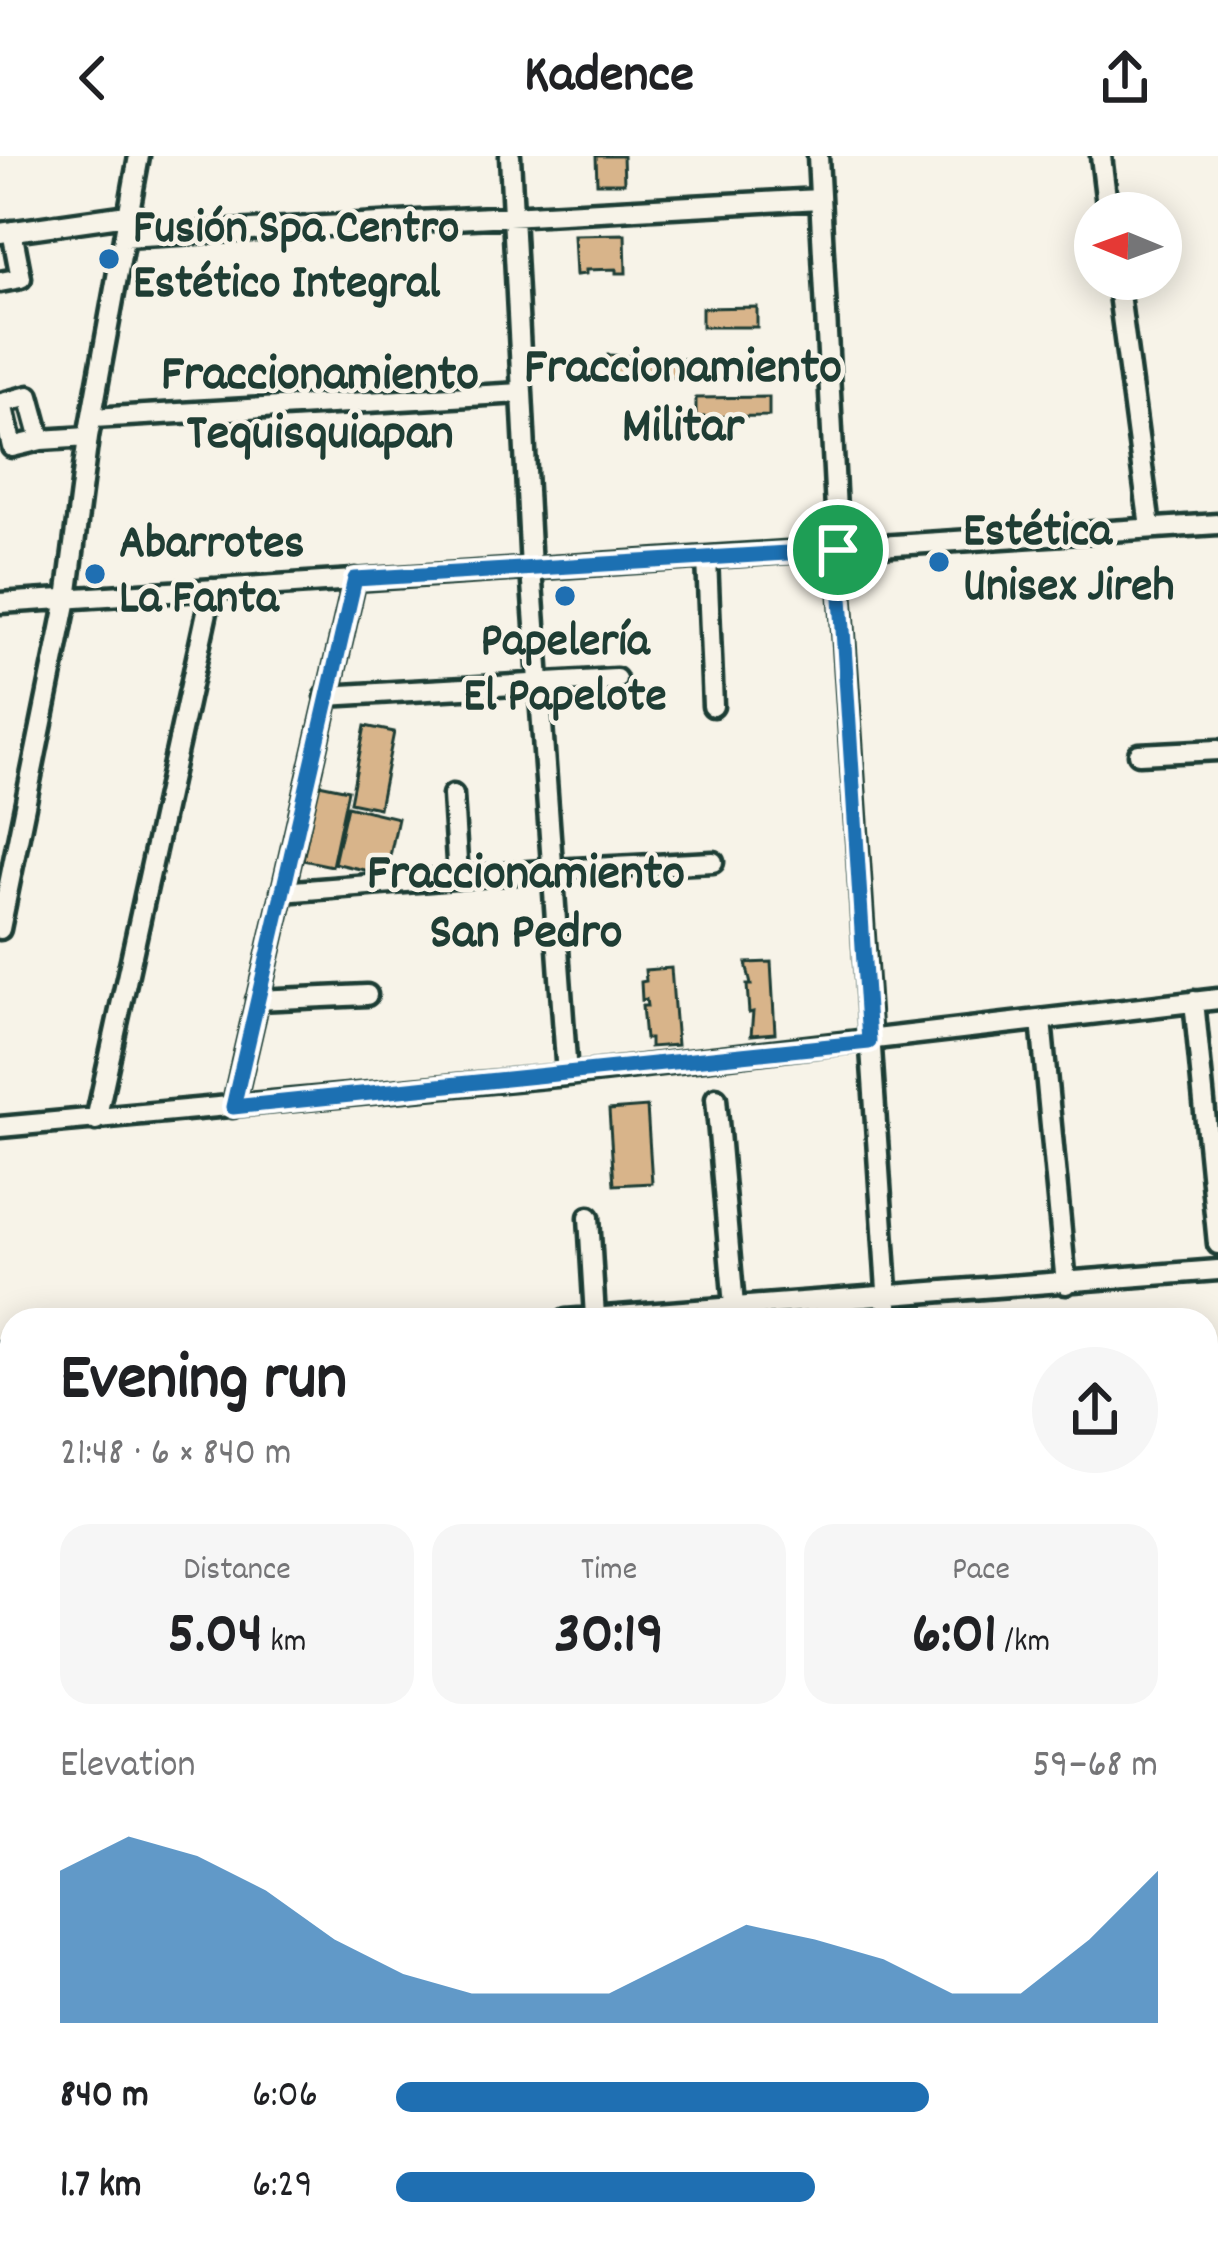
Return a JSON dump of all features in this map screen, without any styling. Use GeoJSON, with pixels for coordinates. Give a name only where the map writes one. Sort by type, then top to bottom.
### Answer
{"type":"FeatureCollection","features":[{"type":"Feature","properties":{"kind":"street"},"geometry":{"type":"LineString","coordinates":[[0,929],[67,599],[91,427],[140,156]]}},
{"type":"Feature","properties":{"kind":"street"},"geometry":{"type":"LineString","coordinates":[[510,156],[531,569],[567,1075]]}},
{"type":"Feature","properties":{"kind":"street"},"geometry":{"type":"LineString","coordinates":[[818,156],[838,550],[888,1308]]}},
{"type":"Feature","properties":{"kind":"street"},"geometry":{"type":"LineString","coordinates":[[1101,156],[1105,192]]}},
{"type":"Feature","properties":{"kind":"street"},"geometry":{"type":"LineString","coordinates":[[124,237],[820,199]]}},
{"type":"Feature","properties":{"kind":"street"},"geometry":{"type":"LineString","coordinates":[[0,282],[21,278],[6,232],[127,215]]}},
{"type":"Feature","properties":{"kind":"street"},"geometry":{"type":"LineString","coordinates":[[1120,300],[1150,527]]}},
{"type":"Feature","properties":{"kind":"street"},"geometry":{"type":"LineString","coordinates":[[40,440],[91,427],[521,393]]}},
{"type":"Feature","properties":{"kind":"street"},"geometry":{"type":"LineString","coordinates":[[0,603],[1218,524]]}},
{"type":"Feature","properties":{"kind":"street"},"geometry":{"type":"LineString","coordinates":[[707,558],[713,706]]}},
{"type":"Feature","properties":{"kind":"street"},"geometry":{"type":"LineString","coordinates":[[233,1107],[355,579]]}},
{"type":"Feature","properties":{"kind":"street"},"geometry":{"type":"LineString","coordinates":[[96,1120],[212,589]]}},
{"type":"Feature","properties":{"kind":"street"},"geometry":{"type":"LineString","coordinates":[[326,697],[616,679]]}},
{"type":"Feature","properties":{"kind":"street"},"geometry":{"type":"LineString","coordinates":[[1139,754],[1218,750]]}},
{"type":"Feature","properties":{"kind":"street"},"geometry":{"type":"LineString","coordinates":[[453,795],[458,878]]}},
{"type":"Feature","properties":{"kind":"street"},"geometry":{"type":"LineString","coordinates":[[282,892],[554,869],[713,862]]}},
{"type":"Feature","properties":{"kind":"street"},"geometry":{"type":"LineString","coordinates":[[257,1000],[367,995]]}},
{"type":"Feature","properties":{"kind":"street"},"geometry":{"type":"LineString","coordinates":[[0,1126],[567,1075],[1218,999]]}},
{"type":"Feature","properties":{"kind":"street"},"geometry":{"type":"LineString","coordinates":[[1194,1001],[1218,1244]]}},
{"type":"Feature","properties":{"kind":"street"},"geometry":{"type":"LineString","coordinates":[[1041,1020],[1066,1283]]}},
{"type":"Feature","properties":{"kind":"street"},"geometry":{"type":"LineString","coordinates":[[716,1097],[734,1306]]}},
{"type":"Feature","properties":{"kind":"street"},"geometry":{"type":"LineString","coordinates":[[589,1217],[595,1308]]}},
{"type":"Feature","properties":{"kind":"street"},"geometry":{"type":"LineString","coordinates":[[724,1308],[1218,1270]]}},
{"type":"Feature","properties":{"kind":"building"},"geometry":{"type":"Polygon","coordinates":[[[596,156],[623,156],[624,183],[597,183],[596,156]]]}},
{"type":"Feature","properties":{"kind":"building"},"geometry":{"type":"Polygon","coordinates":[[[625,234],[626,273],[586,270],[576,275],[574,235],[625,234]]]}},
{"type":"Feature","properties":{"kind":"building"},"geometry":{"type":"Polygon","coordinates":[[[757,307],[757,327],[702,327],[702,308],[757,307]]]}},
{"type":"Feature","properties":{"kind":"building"},"geometry":{"type":"Polygon","coordinates":[[[608,355],[684,359],[684,377],[608,376],[608,355]]]}},
{"type":"Feature","properties":{"kind":"building"},"geometry":{"type":"Polygon","coordinates":[[[769,397],[769,416],[696,417],[696,398],[769,397]]]}},
{"type":"Feature","properties":{"kind":"building"},"geometry":{"type":"Polygon","coordinates":[[[365,726],[394,732],[379,808],[350,802],[365,726]]]}},
{"type":"Feature","properties":{"kind":"building"},"geometry":{"type":"Polygon","coordinates":[[[319,784],[348,790],[332,866],[303,860],[319,784]]]}},
{"type":"Feature","properties":{"kind":"building"},"geometry":{"type":"Polygon","coordinates":[[[347,806],[398,818],[386,875],[334,863],[347,806]]]}},
{"type":"Feature","properties":{"kind":"building"},"geometry":{"type":"Polygon","coordinates":[[[771,962],[775,1033],[751,1035],[746,963],[771,962]]]}},
{"type":"Feature","properties":{"kind":"building"},"geometry":{"type":"Polygon","coordinates":[[[671,968],[677,1045],[650,1047],[650,1039],[645,1039],[642,1006],[647,1006],[641,982],[646,981],[645,970],[671,968]]]}},
{"type":"Feature","properties":{"kind":"building"},"geometry":{"type":"Polygon","coordinates":[[[647,1107],[652,1183],[614,1185],[609,1110],[647,1107]]]}},
{"type":"Feature","properties":{"kind":"place","name":"Fusión Spa Centro Estético Integral"},"geometry":{"type":"Point","coordinates":[109,259]}},
{"type":"Feature","properties":{"kind":"place","name":"Estética Unisex Jireh"},"geometry":{"type":"Point","coordinates":[939,562]}},
{"type":"Feature","properties":{"kind":"place","name":"Abarrotes La Fanta"},"geometry":{"type":"Point","coordinates":[95,574]}},
{"type":"Feature","properties":{"kind":"place","name":"Papelería El Papelote"},"geometry":{"type":"Point","coordinates":[565,596]}},
{"type":"Feature","properties":{"kind":"district","name":"Fraccionamiento Militar"},"geometry":{"type":"Point","coordinates":[683,400]}},
{"type":"Feature","properties":{"kind":"district","name":"Fraccionamiento Tequisquiapan"},"geometry":{"type":"Point","coordinates":[320,407]}},
{"type":"Feature","properties":{"kind":"district","name":"Fraccionamiento San Pedro"},"geometry":{"type":"Point","coordinates":[526,906]}},
{"type":"Feature","properties":{"kind":"route"},"geometry":{"type":"LineString","coordinates":[[838,550],[869,1042],[233,1107],[355,579],[838,550]]}}]}
